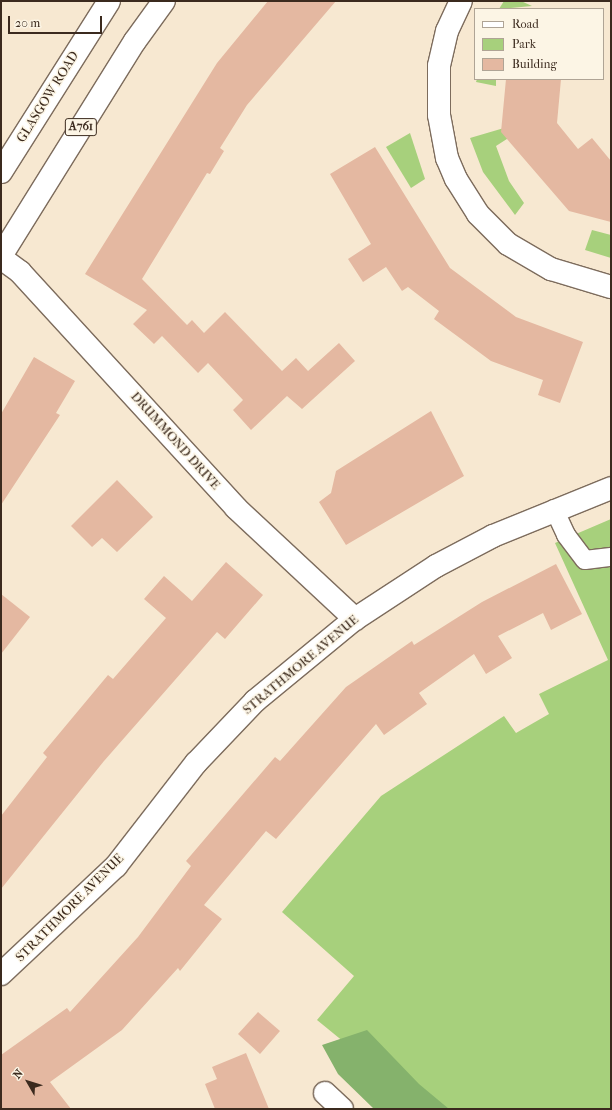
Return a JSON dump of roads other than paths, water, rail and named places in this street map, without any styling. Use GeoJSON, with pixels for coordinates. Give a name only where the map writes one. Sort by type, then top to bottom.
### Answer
{"type":"FeatureCollection","features":[{"type":"Feature","properties":{"kind":"street","name":"GLASGOW ROAD"},"geometry":{"type":"LineString","coordinates":[[1,172],[109,1]]}},
{"type":"Feature","properties":{"kind":"street","name":"A761"},"geometry":{"type":"LineString","coordinates":[[1,257],[134,41],[164,1]]}},
{"type":"Feature","properties":{"kind":"street"},"geometry":{"type":"LineString","coordinates":[[461,1],[447,30],[439,66],[439,115],[447,158],[456,179],[478,214],[508,244],[551,269],[611,287]]}},
{"type":"Feature","properties":{"kind":"street","name":"DRUMMOND DRIVE"},"geometry":{"type":"LineString","coordinates":[[1,257],[20,272],[236,508],[354,619]]}},
{"type":"Feature","properties":{"kind":"street","name":"STRATHMORE AVENUE"},"geometry":{"type":"LineString","coordinates":[[1,974],[116,866],[196,763],[256,701],[354,619],[436,566],[554,509],[611,488]]}},
{"type":"Feature","properties":{"kind":"street"},"geometry":{"type":"LineString","coordinates":[[325,1093],[342,1109]]}},
{"type":"Feature","properties":{"kind":"lane"},"geometry":{"type":"LineString","coordinates":[[554,509],[568,539],[585,560],[611,557]]}}]}
